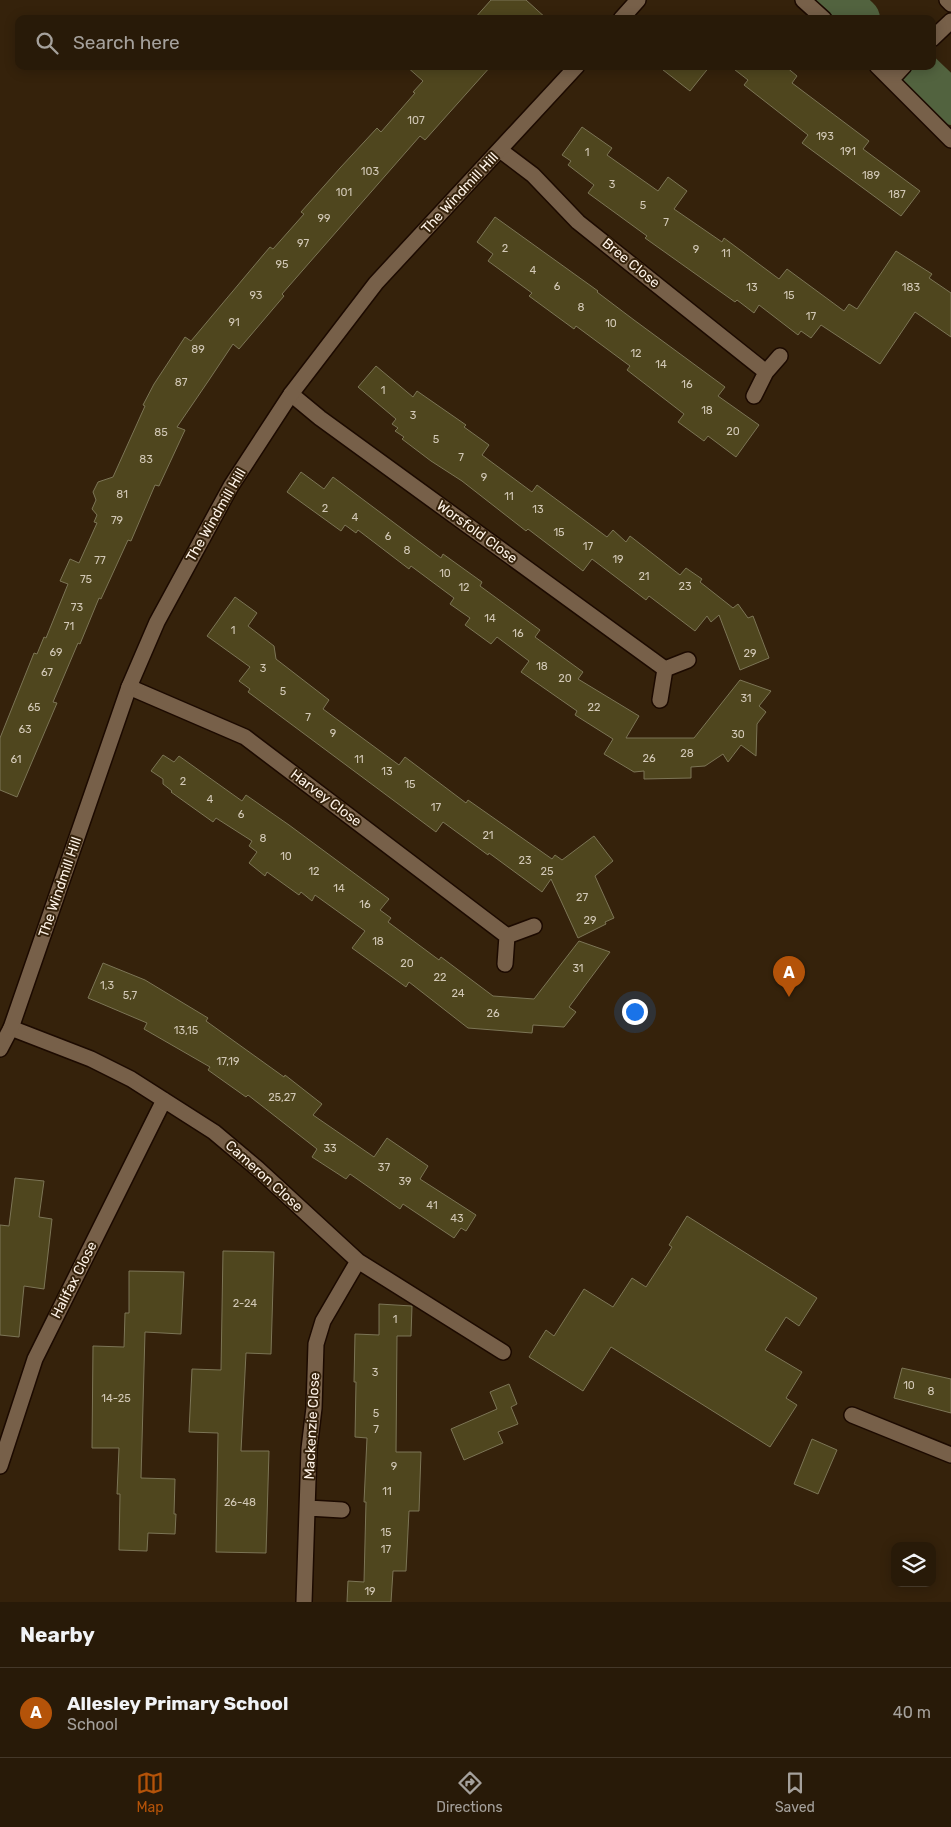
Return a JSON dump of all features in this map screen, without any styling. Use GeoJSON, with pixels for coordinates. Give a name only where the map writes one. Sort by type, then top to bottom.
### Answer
{"type":"FeatureCollection","features":[{"type":"Feature","properties":{"kind":"street"},"geometry":{"type":"LineString","coordinates":[[625,15],[638,0]]}},
{"type":"Feature","properties":{"kind":"street"},"geometry":{"type":"LineString","coordinates":[[803,0],[820,15]]}},
{"type":"Feature","properties":{"kind":"street"},"geometry":{"type":"LineString","coordinates":[[947,0],[951,4]]}},
{"type":"Feature","properties":{"kind":"street"},"geometry":{"type":"LineString","coordinates":[[936,35],[951,21]]}},
{"type":"Feature","properties":{"kind":"street","name":"The Windmill Hill"},"geometry":{"type":"LineString","coordinates":[[0,1049],[11,1028],[129,687],[157,622],[231,486],[290,394],[376,283],[573,70]]}},
{"type":"Feature","properties":{"kind":"street"},"geometry":{"type":"LineString","coordinates":[[898,72],[951,140]]}},
{"type":"Feature","properties":{"kind":"street","name":"Bree Close"},"geometry":{"type":"LineString","coordinates":[[500,150],[533,176],[578,222],[766,372]]}},
{"type":"Feature","properties":{"kind":"street"},"geometry":{"type":"LineString","coordinates":[[754,396],[766,372],[780,356]]}},
{"type":"Feature","properties":{"kind":"street","name":"Worsfold Close"},"geometry":{"type":"LineString","coordinates":[[290,394],[320,418],[665,669]]}},
{"type":"Feature","properties":{"kind":"street"},"geometry":{"type":"LineString","coordinates":[[660,700],[665,669],[688,660]]}},
{"type":"Feature","properties":{"kind":"street","name":"Harvey Close"},"geometry":{"type":"LineString","coordinates":[[129,687],[245,737],[506,936]]}},
{"type":"Feature","properties":{"kind":"street"},"geometry":{"type":"LineString","coordinates":[[505,964],[506,936],[534,926]]}},
{"type":"Feature","properties":{"kind":"street","name":"Cameron Close"},"geometry":{"type":"LineString","coordinates":[[11,1028],[91,1059],[131,1079],[214,1132],[258,1169],[358,1261],[502,1352]]}},
{"type":"Feature","properties":{"kind":"street","name":"Halifax Close"},"geometry":{"type":"LineString","coordinates":[[0,1466],[35,1358],[164,1100]]}},
{"type":"Feature","properties":{"kind":"street","name":"Mackenzie Close"},"geometry":{"type":"LineString","coordinates":[[304,1602],[316,1344],[323,1321],[358,1261]]}},
{"type":"Feature","properties":{"kind":"street"},"geometry":{"type":"LineString","coordinates":[[852,1415],[951,1456]]}},
{"type":"Feature","properties":{"kind":"street"},"geometry":{"type":"LineString","coordinates":[[308,1508],[342,1510]]}},
{"type":"Feature","properties":{"kind":"building"},"geometry":{"type":"Polygon","coordinates":[[[491,0],[526,0],[543,15],[478,15],[491,0]]]}},
{"type":"Feature","properties":{"kind":"building"},"geometry":{"type":"Polygon","coordinates":[[[411,70],[487,70],[425,140],[420,136],[282,294],[284,296],[239,349],[233,344],[177,427],[185,430],[159,486],[155,485],[131,541],[128,540],[101,599],[99,598],[80,644],[78,643],[53,702],[57,703],[17,797],[0,790],[0,738],[34,653],[37,654],[44,637],[46,638],[68,584],[60,581],[70,559],[79,563],[97,523],[94,522],[97,515],[92,509],[96,500],[93,492],[98,482],[113,477],[145,406],[143,405],[154,384],[185,337],[191,341],[270,247],[273,249],[304,214],[301,212],[340,168],[377,128],[381,132],[423,81],[411,70]]]}},
{"type":"Feature","properties":{"kind":"building"},"geometry":{"type":"Polygon","coordinates":[[[663,70],[707,70],[690,91],[663,70]]]}},
{"type":"Feature","properties":{"kind":"building"},"geometry":{"type":"Polygon","coordinates":[[[735,70],[790,70],[797,76],[792,83],[869,141],[863,149],[920,191],[901,216],[802,143],[808,135],[744,85],[748,80],[735,70]]]}},
{"type":"Feature","properties":{"kind":"building"},"geometry":{"type":"Polygon","coordinates":[[[582,127],[612,148],[607,155],[658,191],[668,177],[687,191],[674,209],[722,242],[724,238],[779,279],[787,269],[844,311],[849,304],[857,309],[896,251],[932,274],[929,278],[951,293],[951,337],[915,312],[880,364],[821,325],[811,338],[801,331],[798,335],[759,305],[754,313],[737,300],[735,302],[645,238],[647,236],[588,193],[594,185],[568,165],[571,161],[562,155],[582,127]]]}},
{"type":"Feature","properties":{"kind":"building"},"geometry":{"type":"Polygon","coordinates":[[[495,217],[598,291],[725,387],[718,396],[759,425],[736,457],[708,436],[704,441],[678,422],[684,414],[627,370],[630,366],[576,326],[574,329],[529,296],[532,293],[488,261],[493,254],[477,242],[495,217]]]}},
{"type":"Feature","properties":{"kind":"building"},"geometry":{"type":"Polygon","coordinates":[[[376,366],[413,397],[417,391],[466,425],[464,427],[489,445],[482,455],[532,492],[537,485],[607,537],[613,530],[626,542],[630,536],[680,575],[686,568],[702,579],[700,582],[733,608],[738,604],[748,618],[753,616],[769,658],[740,670],[719,615],[711,622],[707,616],[695,631],[649,596],[646,600],[592,559],[583,571],[528,529],[526,531],[462,481],[431,461],[402,439],[404,437],[395,431],[398,428],[392,424],[396,419],[358,387],[376,366]]]}},
{"type":"Feature","properties":{"kind":"building"},"geometry":{"type":"Polygon","coordinates":[[[301,472],[324,489],[333,477],[441,558],[443,554],[482,582],[480,586],[540,630],[535,637],[583,672],[578,679],[639,716],[626,738],[694,738],[740,680],[771,691],[759,706],[766,712],[757,724],[756,756],[741,745],[728,762],[723,754],[705,766],[691,767],[691,778],[644,779],[644,771],[634,772],[604,754],[613,739],[575,715],[577,711],[521,672],[529,661],[497,637],[491,644],[465,625],[470,618],[450,604],[454,598],[411,566],[409,569],[358,530],[356,533],[345,525],[341,531],[287,492],[301,472]]]}},
{"type":"Feature","properties":{"kind":"building"},"geometry":{"type":"Polygon","coordinates":[[[235,597],[257,613],[248,626],[274,646],[276,659],[329,700],[323,709],[399,765],[405,757],[466,803],[468,800],[552,859],[555,855],[562,860],[594,836],[613,861],[595,876],[614,918],[578,938],[551,879],[542,892],[443,822],[436,832],[248,692],[250,689],[239,681],[250,667],[207,636],[235,597]]]}},
{"type":"Feature","properties":{"kind":"building"},"geometry":{"type":"Polygon","coordinates":[[[163,755],[174,762],[179,756],[242,801],[246,795],[289,825],[389,899],[380,910],[391,918],[388,922],[439,960],[441,957],[493,996],[534,999],[579,941],[610,952],[569,1007],[576,1012],[564,1027],[533,1025],[532,1033],[468,1028],[409,982],[406,987],[352,948],[365,931],[315,895],[312,901],[301,892],[299,895],[267,872],[265,876],[249,863],[257,852],[249,846],[252,841],[216,818],[213,822],[171,792],[163,784],[163,779],[151,771],[163,755]]]}},
{"type":"Feature","properties":{"kind":"building"},"geometry":{"type":"Polygon","coordinates":[[[103,963],[145,980],[208,1018],[206,1021],[284,1077],[285,1075],[322,1104],[313,1115],[374,1157],[387,1138],[428,1166],[420,1179],[476,1215],[466,1231],[461,1228],[454,1238],[403,1204],[400,1209],[350,1174],[346,1179],[312,1157],[317,1149],[248,1095],[246,1097],[208,1070],[210,1067],[144,1029],[147,1023],[88,998],[103,963]]]}},
{"type":"Feature","properties":{"kind":"building"},"geometry":{"type":"Polygon","coordinates":[[[15,1178],[44,1181],[39,1217],[52,1219],[44,1289],[24,1286],[19,1337],[0,1335],[0,1225],[9,1226],[15,1178]]]}},
{"type":"Feature","properties":{"kind":"building"},"geometry":{"type":"Polygon","coordinates":[[[687,1216],[817,1298],[799,1326],[786,1317],[765,1350],[802,1372],[786,1398],[797,1405],[770,1447],[611,1347],[583,1391],[529,1357],[546,1330],[554,1336],[584,1289],[613,1307],[632,1278],[646,1287],[672,1247],[669,1245],[687,1216]]]}},
{"type":"Feature","properties":{"kind":"building"},"geometry":{"type":"Polygon","coordinates":[[[223,1251],[274,1252],[271,1354],[246,1353],[241,1451],[269,1451],[266,1553],[216,1552],[218,1433],[189,1432],[192,1369],[221,1370],[223,1251]]]}},
{"type":"Feature","properties":{"kind":"building"},"geometry":{"type":"Polygon","coordinates":[[[129,1271],[184,1272],[181,1334],[145,1332],[141,1478],[175,1479],[174,1514],[176,1514],[175,1534],[148,1533],[147,1551],[119,1550],[120,1494],[117,1494],[119,1448],[92,1448],[93,1346],[124,1347],[125,1313],[129,1313],[129,1271]]]}},
{"type":"Feature","properties":{"kind":"building"},"geometry":{"type":"Polygon","coordinates":[[[379,1304],[412,1306],[411,1336],[397,1336],[396,1452],[421,1452],[419,1511],[409,1511],[406,1571],[393,1571],[391,1602],[347,1602],[348,1581],[364,1582],[366,1502],[364,1502],[367,1438],[355,1437],[355,1334],[379,1335],[379,1304]]]}},
{"type":"Feature","properties":{"kind":"building"},"geometry":{"type":"Polygon","coordinates":[[[902,1368],[951,1379],[951,1413],[894,1398],[902,1368]]]}},
{"type":"Feature","properties":{"kind":"building"},"geometry":{"type":"Polygon","coordinates":[[[509,1384],[517,1404],[511,1407],[518,1424],[498,1432],[503,1443],[464,1460],[451,1429],[497,1409],[490,1392],[509,1384]]]}},
{"type":"Feature","properties":{"kind":"building"},"geometry":{"type":"Polygon","coordinates":[[[812,1439],[837,1450],[818,1494],[794,1484],[812,1439]]]}},
{"type":"Feature","properties":{"kind":"waterway"},"geometry":{"type":"LineString","coordinates":[[837,0],[854,15]]}},
{"type":"Feature","properties":{"kind":"waterway"},"geometry":{"type":"LineString","coordinates":[[916,70],[951,103]]}},
{"type":"Feature","properties":{"kind":"place","name":"Allesley Primary School"},"geometry":{"type":"Point","coordinates":[789,997]}}]}
